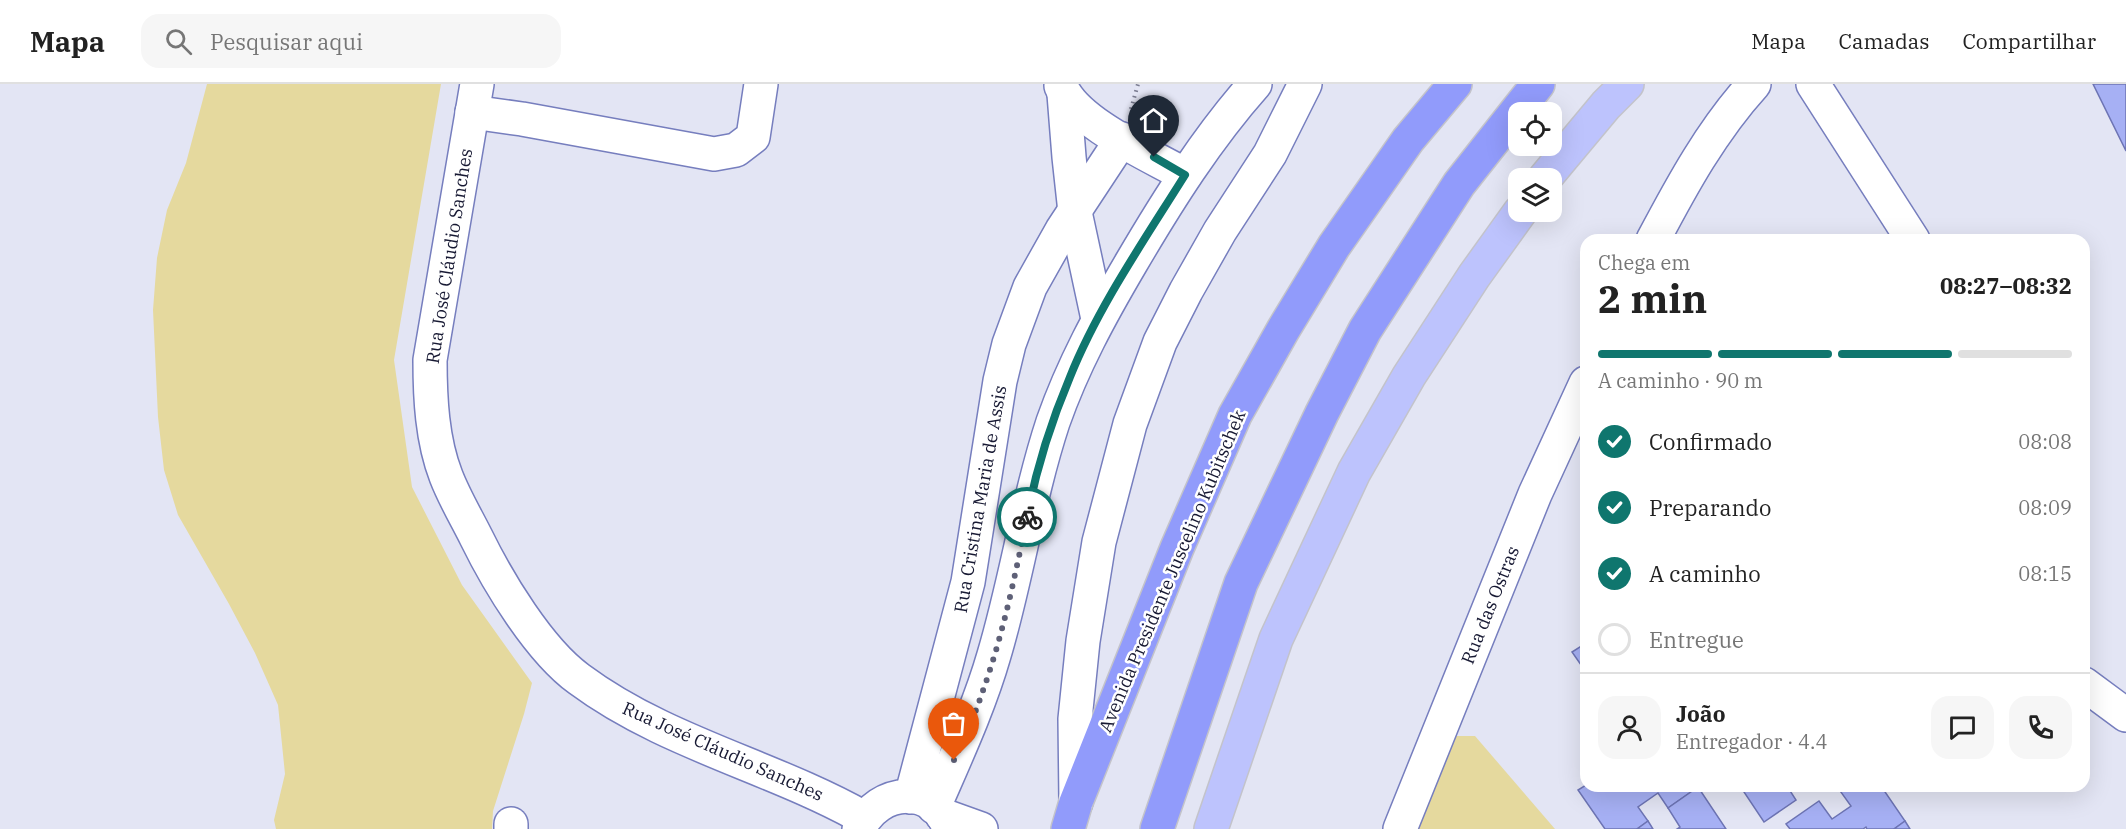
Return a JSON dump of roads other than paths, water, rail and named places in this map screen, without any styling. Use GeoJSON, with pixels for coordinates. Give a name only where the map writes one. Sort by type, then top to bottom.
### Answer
{"type":"FeatureCollection","features":[{"type":"Feature","properties":{"kind":"highway","name":"Avenida Presidente Juscelino Kubitschek"},"geometry":{"type":"LineString","coordinates":[[1072,815],[1178,548],[1235,415],[1334,246],[1408,140],[1455,84]]}},
{"type":"Feature","properties":{"kind":"highway"},"geometry":{"type":"LineString","coordinates":[[1157,829],[1241,583],[1322,413],[1365,330],[1434,223],[1465,176],[1538,84]]}},
{"type":"Feature","properties":{"kind":"main road"},"geometry":{"type":"LineString","coordinates":[[1553,168],[1606,105],[1627,84]]}},
{"type":"Feature","properties":{"kind":"main road"},"geometry":{"type":"LineString","coordinates":[[1211,829],[1276,639],[1354,472],[1409,376],[1474,276],[1513,222]]}},
{"type":"Feature","properties":{"kind":"street"},"geometry":{"type":"LineString","coordinates":[[475,98],[522,119],[714,154],[736,150],[753,137],[760,84]]}},
{"type":"Feature","properties":{"kind":"street"},"geometry":{"type":"LineString","coordinates":[[934,812],[981,697],[1010,595],[1029,506],[1053,422],[1070,376],[1098,319],[1185,175],[1255,84]]}},
{"type":"Feature","properties":{"kind":"street"},"geometry":{"type":"LineString","coordinates":[[1072,815],[1075,718],[1083,641],[1099,542],[1130,424],[1161,342],[1186,291],[1220,231],[1270,154],[1305,84]]}},
{"type":"Feature","properties":{"kind":"street"},"geometry":{"type":"LineString","coordinates":[[1656,234],[1678,191],[1706,145],[1754,84]]}},
{"type":"Feature","properties":{"kind":"street"},"geometry":{"type":"LineString","coordinates":[[1813,84],[1908,234]]}},
{"type":"Feature","properties":{"kind":"street"},"geometry":{"type":"LineString","coordinates":[[1062,89],[1087,118],[1185,175]]}},
{"type":"Feature","properties":{"kind":"street"},"geometry":{"type":"LineString","coordinates":[[1062,89],[1075,212],[1098,319]]}},
{"type":"Feature","properties":{"kind":"street","name":"Rua José Cláudio Sanches"},"geometry":{"type":"LineString","coordinates":[[475,98],[430,360],[430,391],[438,449],[446,476],[488,562],[519,611],[550,651],[578,679],[649,721],[734,760],[814,791],[862,824]]}},
{"type":"Feature","properties":{"kind":"street","name":"Rua Cristina Maria de Assis"},"geometry":{"type":"LineString","coordinates":[[934,812],[950,654],[968,582],[1000,381],[1009,344],[1030,287],[1062,230],[1122,139]]}},
{"type":"Feature","properties":{"kind":"street","name":"Rua das Ostras"},"geometry":{"type":"LineString","coordinates":[[1400,829],[1535,494],[1580,395]]}},
{"type":"Feature","properties":{"kind":"street"},"geometry":{"type":"LineString","coordinates":[[2090,688],[2126,715]]}},
{"type":"Feature","properties":{"kind":"street"},"geometry":{"type":"LineString","coordinates":[[862,824],[879,803],[889,799],[981,829]]}}]}
